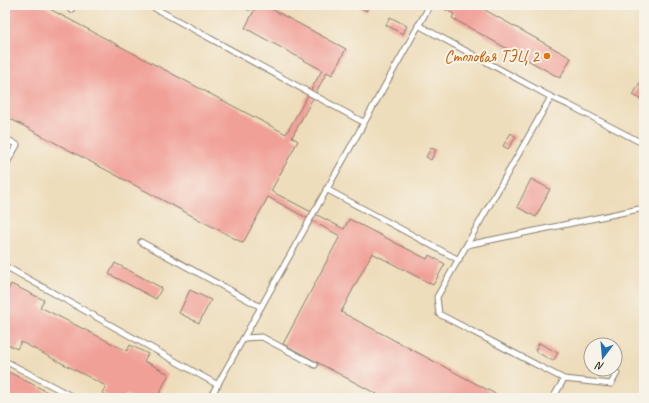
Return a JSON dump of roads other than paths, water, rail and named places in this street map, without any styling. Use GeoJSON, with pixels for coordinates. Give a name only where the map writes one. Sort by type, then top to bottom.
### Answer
{"type":"FeatureCollection","features":[{"type":"Feature","properties":{"kind":"lane"},"geometry":{"type":"LineString","coordinates":[[149,5],[363,122]]}},
{"type":"Feature","properties":{"kind":"lane"},"geometry":{"type":"LineString","coordinates":[[210,398],[363,122],[430,5]]}},
{"type":"Feature","properties":{"kind":"lane"},"geometry":{"type":"LineString","coordinates":[[418,25],[551,97],[569,104],[644,144]]}},
{"type":"Feature","properties":{"kind":"lane"},"geometry":{"type":"LineString","coordinates":[[551,97],[437,297],[439,314],[564,380],[612,384],[615,377]]}},
{"type":"Feature","properties":{"kind":"lane"},"geometry":{"type":"LineString","coordinates":[[5,138],[17,145],[5,166]]}},
{"type":"Feature","properties":{"kind":"lane"},"geometry":{"type":"LineString","coordinates":[[5,188],[5,198]]}},
{"type":"Feature","properties":{"kind":"lane"},"geometry":{"type":"LineString","coordinates":[[326,189],[459,260]]}},
{"type":"Feature","properties":{"kind":"lane"},"geometry":{"type":"LineString","coordinates":[[467,246],[644,208]]}},
{"type":"Feature","properties":{"kind":"lane"},"geometry":{"type":"LineString","coordinates":[[141,242],[261,307]]}},
{"type":"Feature","properties":{"kind":"lane"},"geometry":{"type":"LineString","coordinates":[[5,266],[218,385]]}},
{"type":"Feature","properties":{"kind":"lane"},"geometry":{"type":"LineString","coordinates":[[244,338],[262,337],[315,365]]}},
{"type":"Feature","properties":{"kind":"lane"},"geometry":{"type":"LineString","coordinates":[[5,361],[75,398]]}},
{"type":"Feature","properties":{"kind":"lane"},"geometry":{"type":"LineString","coordinates":[[553,398],[564,380]]}},
{"type":"Feature","properties":{"kind":"place","name":"Столовая ТЭЦ 2"},"geometry":{"type":"Point","coordinates":[547,56]}}]}
